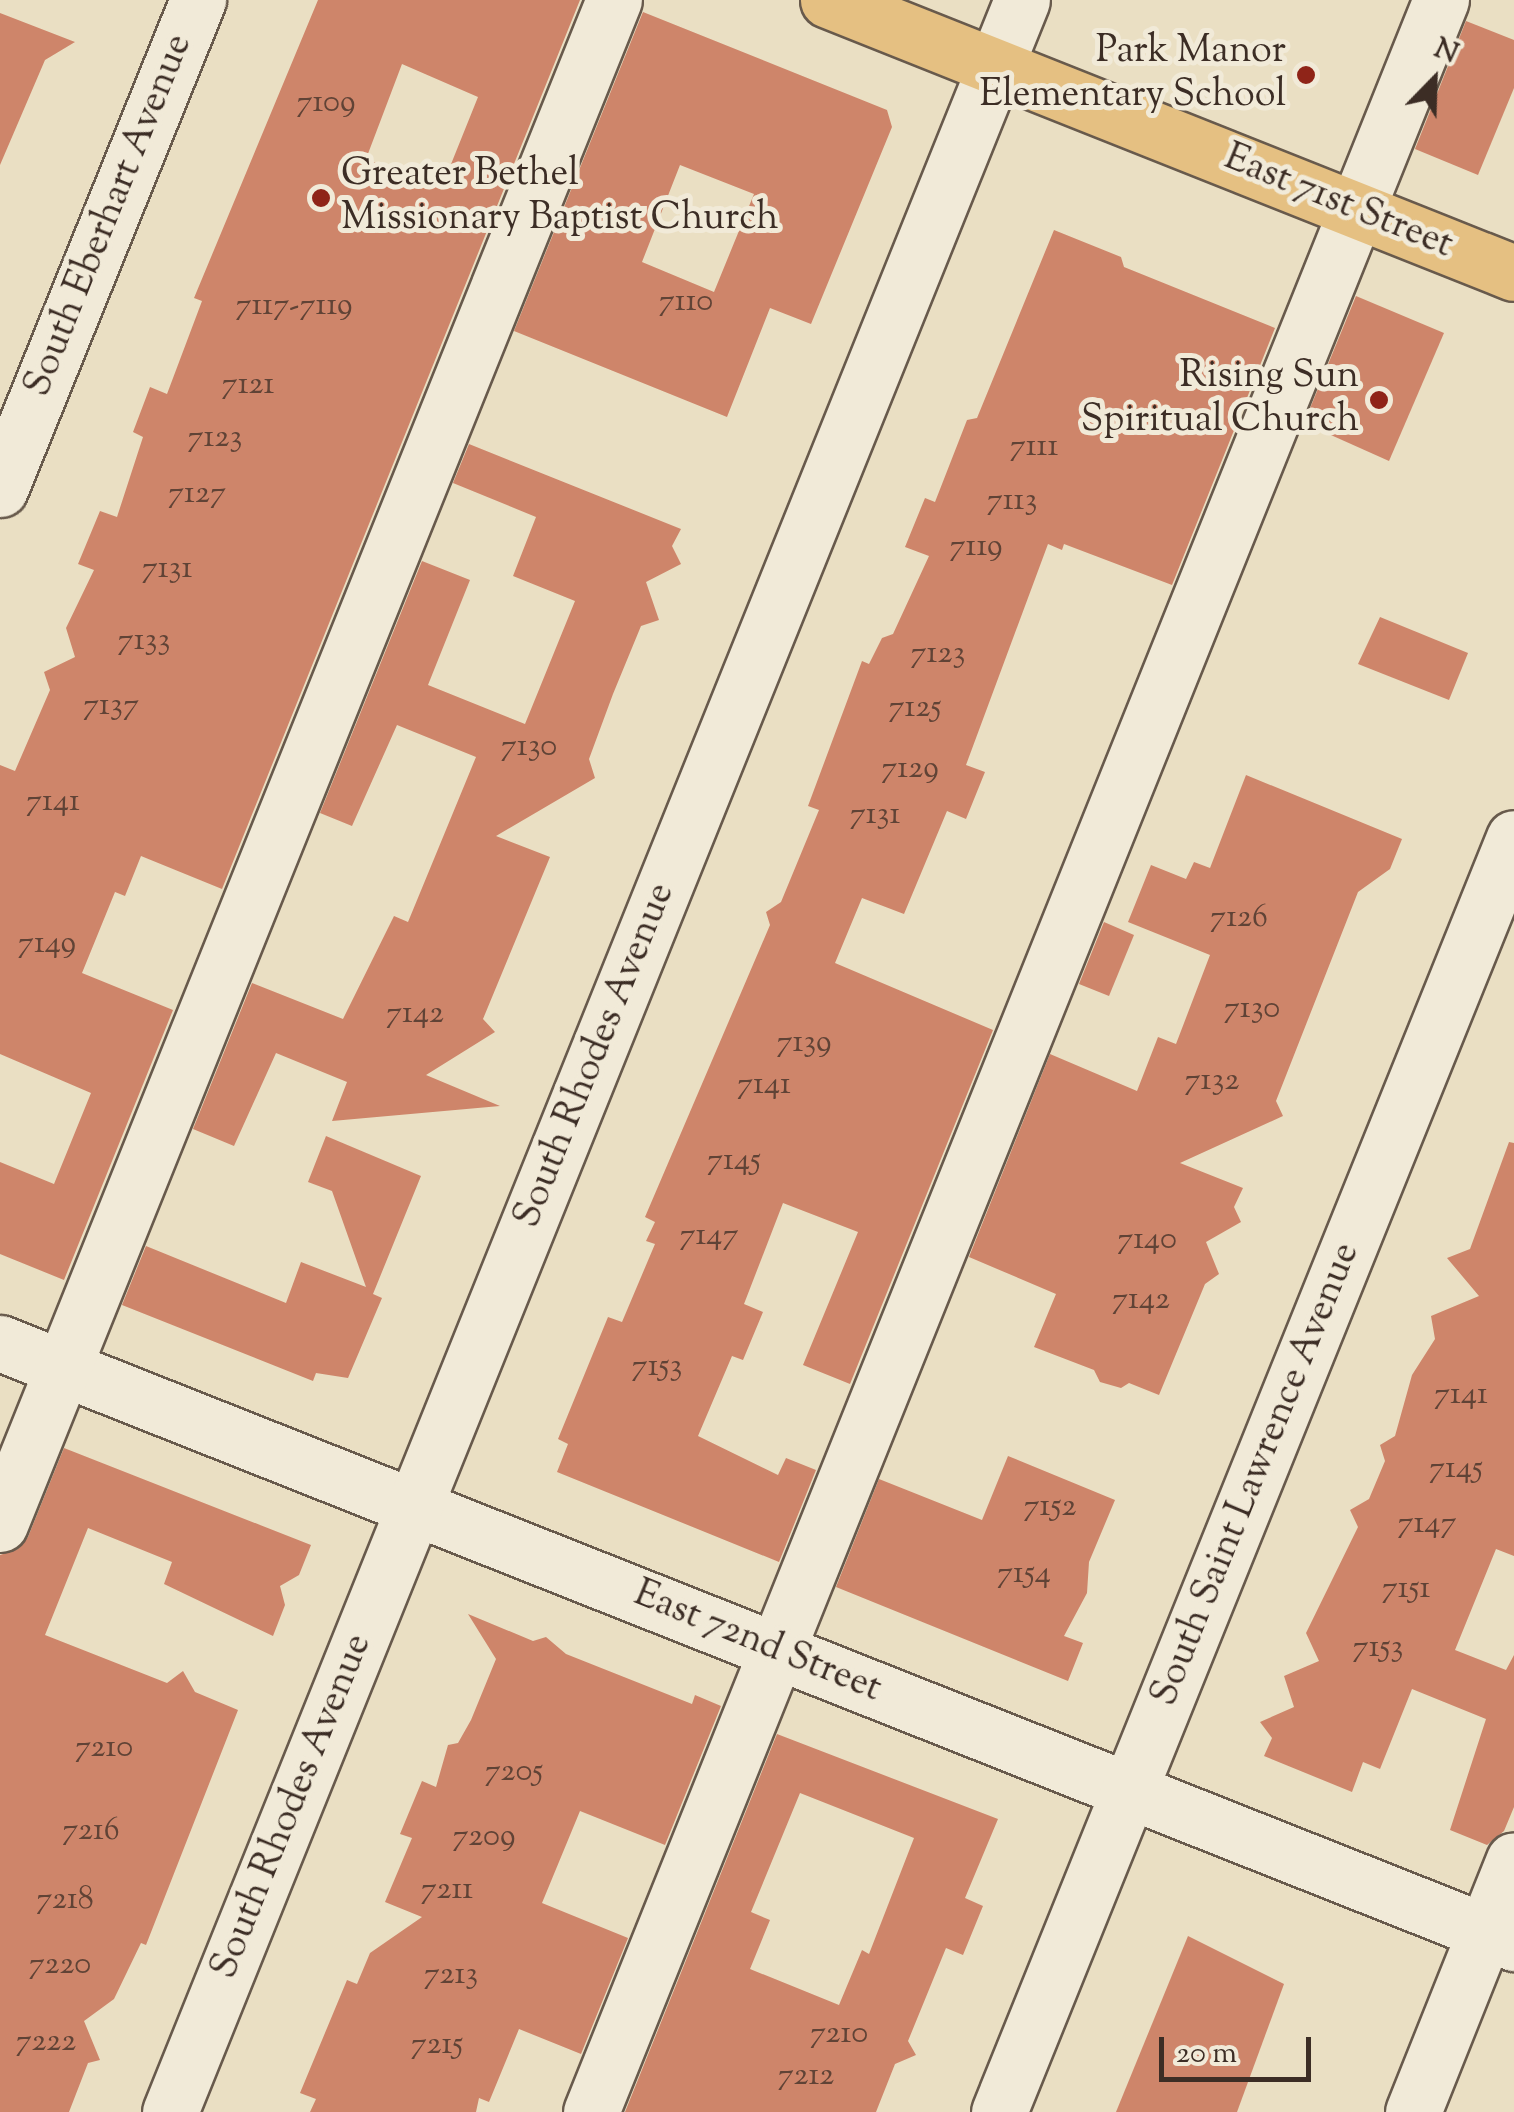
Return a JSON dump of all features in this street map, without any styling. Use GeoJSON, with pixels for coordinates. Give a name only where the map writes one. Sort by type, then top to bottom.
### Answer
{"type":"FeatureCollection","features":[{"type":"Feature","properties":{"kind":"main road","name":"East 71st Street"},"geometry":{"type":"LineString","coordinates":[[828,0],[1514,273]]}},
{"type":"Feature","properties":{"kind":"street","name":"South Eberhart Avenue"},"geometry":{"type":"LineString","coordinates":[[0,488],[198,0]]}},
{"type":"Feature","properties":{"kind":"street"},"geometry":{"type":"LineString","coordinates":[[0,1524],[614,0]]}},
{"type":"Feature","properties":{"kind":"street","name":"South Rhodes Avenue"},"geometry":{"type":"LineString","coordinates":[[170,2112],[1022,0]]}},
{"type":"Feature","properties":{"kind":"street"},"geometry":{"type":"LineString","coordinates":[[591,2112],[1441,0]]}},
{"type":"Feature","properties":{"kind":"street","name":"South Saint Lawrence Avenue"},"geometry":{"type":"LineString","coordinates":[[999,2112],[1514,838]]}},
{"type":"Feature","properties":{"kind":"street","name":"East 72nd Street"},"geometry":{"type":"LineString","coordinates":[[0,1343],[1500,1937]]}},
{"type":"Feature","properties":{"kind":"street"},"geometry":{"type":"LineString","coordinates":[[1412,2112],[1500,1937],[1514,1860]]}},
{"type":"Feature","properties":{"kind":"building"},"geometry":{"type":"Polygon","coordinates":[[[318,0],[580,0],[222,889],[141,856],[125,896],[115,892],[82,973],[173,1010],[64,1280],[0,1254],[0,1162],[54,1184],[91,1093],[0,1054],[0,765],[15,771],[50,690],[44,672],[75,657],[66,628],[94,570],[78,564],[100,511],[117,517],[143,437],[133,432],[150,387],[167,394],[202,301],[194,298],[318,0]],[[402,64],[366,159],[441,189],[478,97],[402,64]]]}},
{"type":"Feature","properties":{"kind":"building"},"geometry":{"type":"Polygon","coordinates":[[[643,12],[887,110],[892,127],[811,324],[770,308],[727,417],[514,331],[643,12]],[[680,165],[642,262],[714,292],[754,194],[680,165]]]}},
{"type":"Feature","properties":{"kind":"building"},"geometry":{"type":"Polygon","coordinates":[[[0,13],[75,42],[45,60],[0,165],[0,13]]]}},
{"type":"Feature","properties":{"kind":"building"},"geometry":{"type":"Polygon","coordinates":[[[1466,21],[1514,40],[1514,88],[1478,175],[1415,149],[1466,21]]]}},
{"type":"Feature","properties":{"kind":"building"},"geometry":{"type":"Polygon","coordinates":[[[1054,230],[1121,257],[1124,267],[1275,328],[1172,585],[1064,544],[1062,550],[1048,544],[966,765],[985,772],[966,819],[947,811],[904,914],[862,898],[835,963],[993,1030],[850,1384],[803,1365],[858,1232],[783,1203],[744,1304],[763,1312],[743,1360],[732,1356],[698,1436],[778,1475],[786,1458],[816,1470],[779,1562],[557,1472],[568,1444],[558,1439],[608,1317],[622,1322],[655,1244],[646,1241],[655,1222],[645,1217],[770,925],[766,912],[781,902],[819,810],[808,806],[862,661],[869,664],[882,638],[893,634],[929,556],[905,547],[925,498],[935,502],[967,420],[977,418],[1054,230]]]}},
{"type":"Feature","properties":{"kind":"building"},"geometry":{"type":"Polygon","coordinates":[[[1356,296],[1444,333],[1389,461],[1304,423],[1356,296]]]}},
{"type":"Feature","properties":{"kind":"building"},"geometry":{"type":"Polygon","coordinates":[[[469,444],[681,529],[672,546],[681,564],[646,582],[659,620],[641,626],[613,694],[589,759],[595,778],[496,836],[550,857],[483,1019],[495,1032],[426,1075],[500,1106],[332,1121],[347,1082],[276,1053],[234,1146],[193,1129],[252,983],[343,1019],[394,916],[408,922],[476,757],[397,725],[352,826],[320,813],[422,561],[470,580],[428,685],[525,724],[575,601],[513,576],[536,517],[453,483],[469,444]]]}},
{"type":"Feature","properties":{"kind":"building"},"geometry":{"type":"Polygon","coordinates":[[[1380,617],[1468,653],[1449,700],[1358,664],[1380,617]]]}},
{"type":"Feature","properties":{"kind":"building"},"geometry":{"type":"Polygon","coordinates":[[[1246,775],[1402,839],[1390,869],[1358,892],[1276,1101],[1283,1116],[1180,1163],[1243,1188],[1234,1207],[1241,1222],[1206,1242],[1219,1274],[1205,1284],[1159,1395],[1129,1383],[1121,1388],[1100,1382],[1094,1370],[1034,1347],[1056,1294],[969,1257],[1050,1054],[1137,1091],[1158,1037],[1176,1044],[1210,955],[1128,922],[1151,865],[1186,879],[1194,862],[1210,868],[1246,775]]]}},
{"type":"Feature","properties":{"kind":"building"},"geometry":{"type":"Polygon","coordinates":[[[1104,922],[1134,935],[1109,996],[1079,984],[1104,922]]]}},
{"type":"Feature","properties":{"kind":"building"},"geometry":{"type":"Polygon","coordinates":[[[326,1136],[421,1176],[373,1294],[382,1298],[348,1378],[316,1373],[313,1381],[122,1305],[146,1246],[286,1303],[301,1262],[366,1287],[332,1191],[308,1182],[326,1136]]]}},
{"type":"Feature","properties":{"kind":"building"},"geometry":{"type":"Polygon","coordinates":[[[1509,1142],[1514,1143],[1514,1556],[1496,1549],[1455,1650],[1506,1670],[1514,1655],[1514,1807],[1504,1831],[1487,1845],[1450,1830],[1486,1719],[1412,1689],[1380,1769],[1363,1762],[1352,1792],[1264,1756],[1272,1738],[1260,1722],[1294,1707],[1284,1676],[1319,1661],[1306,1633],[1358,1527],[1350,1510],[1369,1499],[1385,1461],[1380,1445],[1395,1436],[1412,1375],[1435,1339],[1431,1316],[1479,1296],[1447,1258],[1470,1249],[1509,1142]]]}},
{"type":"Feature","properties":{"kind":"building"},"geometry":{"type":"Polygon","coordinates":[[[64,1448],[311,1545],[299,1575],[280,1586],[285,1605],[273,1636],[164,1584],[172,1562],[88,1528],[45,1635],[167,1683],[183,1671],[195,1692],[238,1710],[146,1945],[141,1943],[114,1999],[84,2021],[100,2060],[88,2063],[69,2112],[0,2112],[0,1555],[18,1549],[28,1537],[64,1448]]]}},
{"type":"Feature","properties":{"kind":"building"},"geometry":{"type":"Polygon","coordinates":[[[1008,1456],[1115,1500],[1089,1562],[1087,1593],[1064,1636],[1083,1643],[1068,1681],[836,1587],[879,1479],[982,1520],[1008,1456]]]}},
{"type":"Feature","properties":{"kind":"building"},"geometry":{"type":"Polygon","coordinates":[[[468,1614],[533,1641],[546,1637],[566,1654],[692,1704],[695,1695],[721,1706],[665,1845],[580,1811],[542,1903],[628,1938],[581,2054],[519,2029],[489,2102],[479,2098],[476,2112],[310,2112],[316,2099],[300,2093],[347,1980],[357,1984],[370,1953],[422,1917],[385,1902],[412,1838],[400,1834],[422,1781],[436,1787],[448,1745],[458,1743],[471,1720],[496,1659],[468,1614]]]}},
{"type":"Feature","properties":{"kind":"building"},"geometry":{"type":"Polygon","coordinates":[[[777,1734],[998,1819],[965,1898],[983,1906],[963,1955],[946,1948],[908,2041],[916,2055],[895,2064],[876,2112],[625,2112],[777,1734]],[[800,1793],[751,1912],[770,1920],[750,1969],[839,2005],[862,1950],[869,1954],[914,1838],[800,1793]]]}},
{"type":"Feature","properties":{"kind":"building"},"geometry":{"type":"Polygon","coordinates":[[[1188,1936],[1284,1984],[1237,2112],[1116,2112],[1188,1936]]]}},
{"type":"Feature","properties":{"kind":"place","name":"Park Manor Elementary School"},"geometry":{"type":"Point","coordinates":[1306,75]}},
{"type":"Feature","properties":{"kind":"place","name":"Greater Bethel Missionary Baptist Church"},"geometry":{"type":"Point","coordinates":[321,198]}},
{"type":"Feature","properties":{"kind":"place","name":"Rising Sun Spiritual Church"},"geometry":{"type":"Point","coordinates":[1379,400]}}]}
